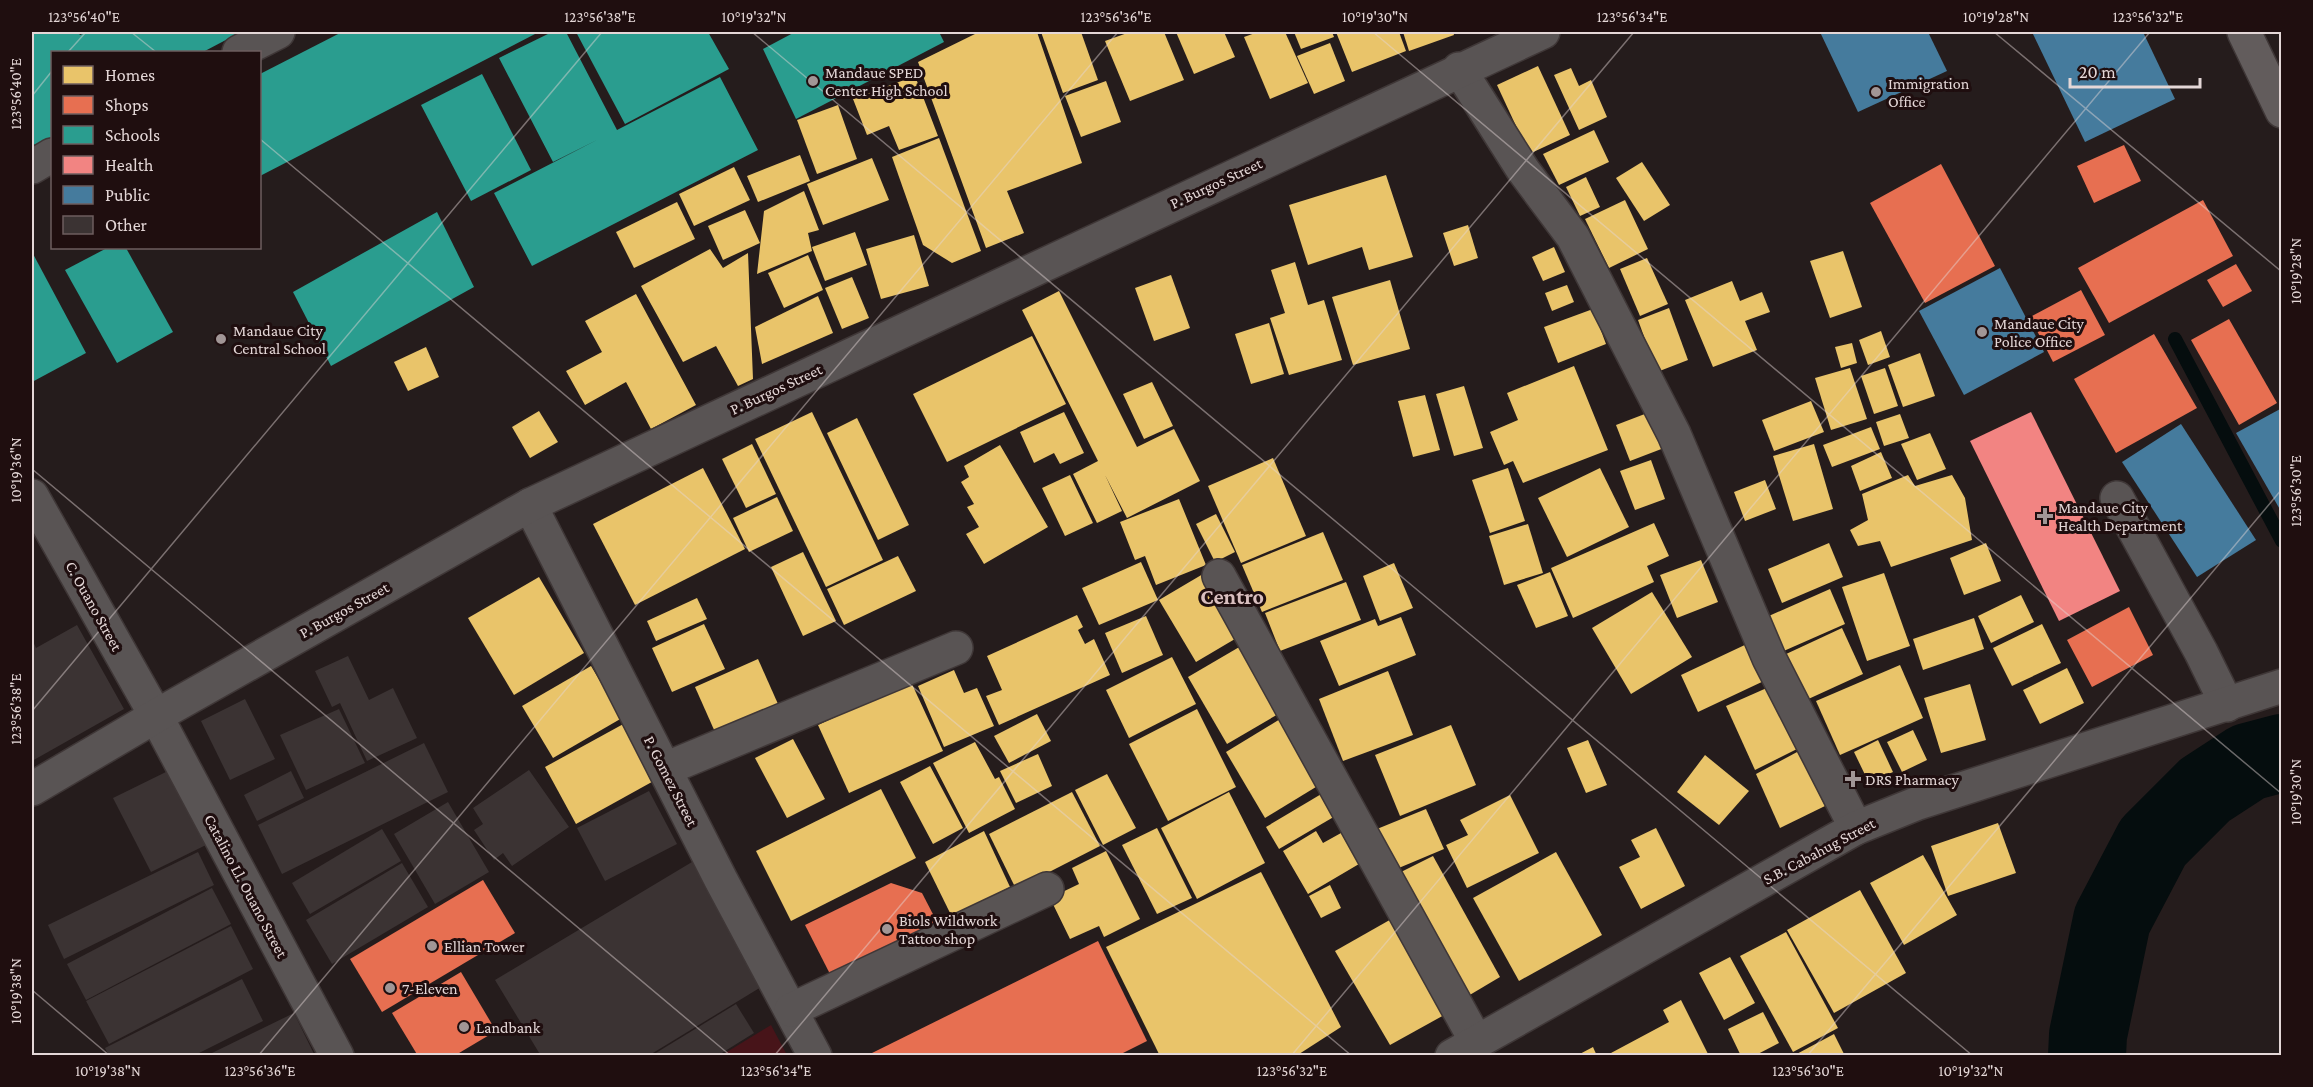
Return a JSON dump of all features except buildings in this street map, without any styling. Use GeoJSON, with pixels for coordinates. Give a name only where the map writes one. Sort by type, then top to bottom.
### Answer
{"type":"FeatureCollection","features":[{"type":"Feature","properties":{"kind":"highway"},"geometry":{"type":"LineString","coordinates":[[2244,32],[2282,111]]}},
{"type":"Feature","properties":{"kind":"street"},"geometry":{"type":"LineString","coordinates":[[241,51],[278,32]]}},
{"type":"Feature","properties":{"kind":"street","name":"P. Burgos Street"},"geometry":{"type":"LineString","coordinates":[[32,789],[156,716],[530,505],[1459,69],[1543,32]]}},
{"type":"Feature","properties":{"kind":"street"},"geometry":{"type":"LineString","coordinates":[[1459,69],[1523,170],[1574,237],[1674,434],[1769,658],[1856,828]]}},
{"type":"Feature","properties":{"kind":"street"},"geometry":{"type":"LineString","coordinates":[[32,167],[51,156]]}},
{"type":"Feature","properties":{"kind":"street","name":"C. Ouano Street"},"geometry":{"type":"LineString","coordinates":[[32,496],[156,716]]}},
{"type":"Feature","properties":{"kind":"street"},"geometry":{"type":"LineString","coordinates":[[2117,498],[2201,652],[2227,705]]}},
{"type":"Feature","properties":{"kind":"street","name":"P. Gomez Street"},"geometry":{"type":"LineString","coordinates":[[530,505],[665,769],[714,883],[790,1010],[814,1056]]}},
{"type":"Feature","properties":{"kind":"street"},"geometry":{"type":"LineString","coordinates":[[1219,576],[1464,1048]]}},
{"type":"Feature","properties":{"kind":"street"},"geometry":{"type":"LineString","coordinates":[[665,769],[956,648]]}},
{"type":"Feature","properties":{"kind":"street","name":"S.B. Cabahug Street"},"geometry":{"type":"LineString","coordinates":[[1464,1048],[1856,828],[1918,803],[2282,686]]}},
{"type":"Feature","properties":{"kind":"street","name":"Catalino Ll. Ouano Street"},"geometry":{"type":"LineString","coordinates":[[156,716],[337,1056]]}},
{"type":"Feature","properties":{"kind":"street"},"geometry":{"type":"LineString","coordinates":[[790,1010],[1047,889]]}},
{"type":"Feature","properties":{"kind":"shaded area"},"geometry":{"type":"Polygon","coordinates":[[[771,1025],[787,1055],[722,1055],[771,1025]]]}},
{"type":"Feature","properties":{"kind":"waterway"},"geometry":{"type":"LineString","coordinates":[[2175,339],[2282,541]]}},
{"type":"Feature","properties":{"kind":"waterway"},"geometry":{"type":"LineString","coordinates":[[2087,1056],[2088,1035],[2112,920],[2153,842],[2205,790],[2248,762],[2282,753]]}},
{"type":"Feature","properties":{"kind":"place","name":"Mandaue SPED Center High School"},"geometry":{"type":"Point","coordinates":[813,81]}},
{"type":"Feature","properties":{"kind":"place","name":"Immigration Office"},"geometry":{"type":"Point","coordinates":[1876,92]}},
{"type":"Feature","properties":{"kind":"place","name":"Mandaue City Police Office"},"geometry":{"type":"Point","coordinates":[1982,332]}},
{"type":"Feature","properties":{"kind":"place","name":"Mandaue City Central School"},"geometry":{"type":"Point","coordinates":[221,339]}},
{"type":"Feature","properties":{"kind":"place","name":"Mandaue City Health Department"},"geometry":{"type":"Point","coordinates":[2045,516]}},
{"type":"Feature","properties":{"kind":"place","name":"DRS Pharmacy"},"geometry":{"type":"Point","coordinates":[1853,779]}},
{"type":"Feature","properties":{"kind":"place","name":"Biols Wildwork Tattoo shop"},"geometry":{"type":"Point","coordinates":[887,929]}},
{"type":"Feature","properties":{"kind":"place","name":"Ellian Tower"},"geometry":{"type":"Point","coordinates":[432,946]}},
{"type":"Feature","properties":{"kind":"place","name":"7-Eleven"},"geometry":{"type":"Point","coordinates":[390,988]}},
{"type":"Feature","properties":{"kind":"place","name":"Landbank"},"geometry":{"type":"Point","coordinates":[464,1027]}},
{"type":"Feature","properties":{"kind":"district","name":"Centro"},"geometry":{"type":"Point","coordinates":[1232,596]}}]}
